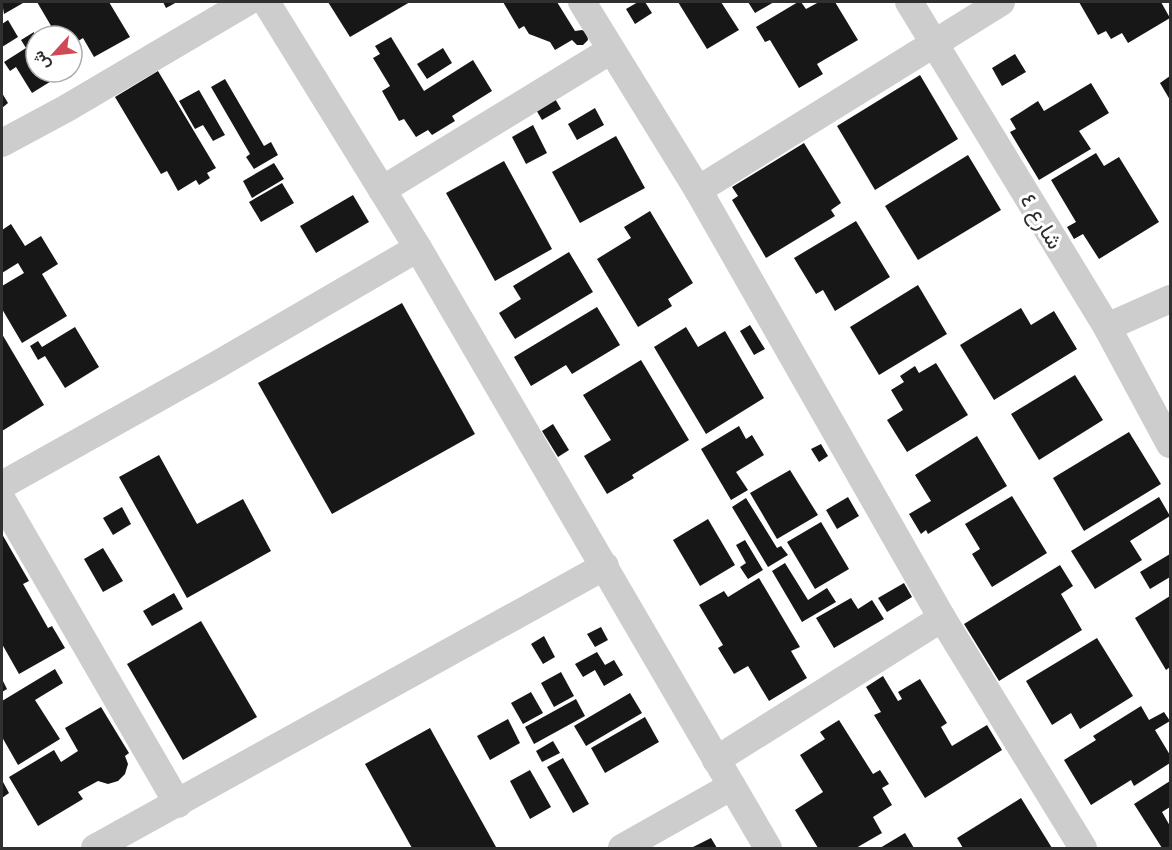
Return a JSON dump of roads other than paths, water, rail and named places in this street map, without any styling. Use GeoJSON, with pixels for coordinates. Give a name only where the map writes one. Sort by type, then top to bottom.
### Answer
{"type":"FeatureCollection","features":[{"type":"Feature","properties":{"kind":"street"},"geometry":{"type":"LineString","coordinates":[[2,143],[67,108],[247,2]]}},
{"type":"Feature","properties":{"kind":"street"},"geometry":{"type":"LineString","coordinates":[[266,2],[418,248],[768,849]]}},
{"type":"Feature","properties":{"kind":"street"},"geometry":{"type":"LineString","coordinates":[[582,2],[698,190],[942,618],[1083,849]]}},
{"type":"Feature","properties":{"kind":"street","name":"شارع ٤"},"geometry":{"type":"LineString","coordinates":[[909,2],[1107,327],[1170,444]]}},
{"type":"Feature","properties":{"kind":"street"},"geometry":{"type":"LineString","coordinates":[[698,190],[1001,2]]}},
{"type":"Feature","properties":{"kind":"street"},"geometry":{"type":"LineString","coordinates":[[381,190],[611,50]]}},
{"type":"Feature","properties":{"kind":"street"},"geometry":{"type":"LineString","coordinates":[[2,485],[215,366],[418,248]]}},
{"type":"Feature","properties":{"kind":"street"},"geometry":{"type":"LineString","coordinates":[[1107,327],[1170,299]]}},
{"type":"Feature","properties":{"kind":"street"},"geometry":{"type":"LineString","coordinates":[[2,500],[178,804]]}},
{"type":"Feature","properties":{"kind":"street"},"geometry":{"type":"LineString","coordinates":[[95,849],[605,566]]}},
{"type":"Feature","properties":{"kind":"street"},"geometry":{"type":"LineString","coordinates":[[716,760],[942,618]]}},
{"type":"Feature","properties":{"kind":"street"},"geometry":{"type":"LineString","coordinates":[[622,849],[732,786]]}}]}
